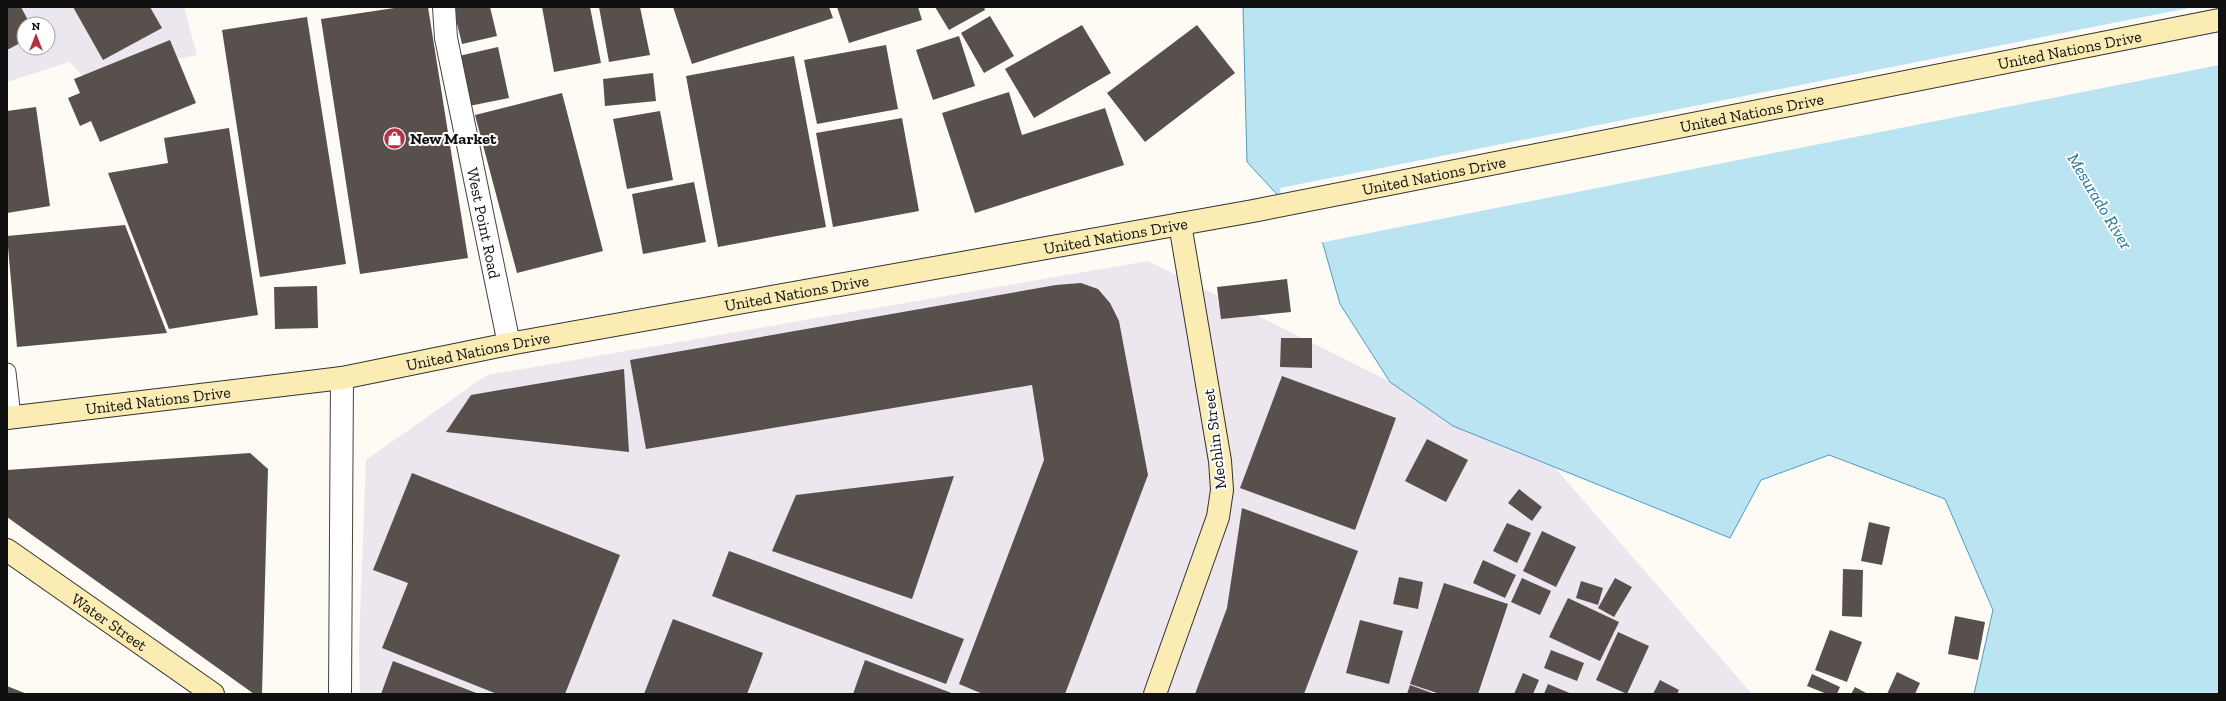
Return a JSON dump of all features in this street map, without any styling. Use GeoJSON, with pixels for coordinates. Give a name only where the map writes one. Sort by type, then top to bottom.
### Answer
{"type":"FeatureCollection","features":[{"type":"Feature","properties":{"kind":"main road","name":"United Nations Drive"},"geometry":{"type":"LineString","coordinates":[[10,418],[342,378],[509,344],[1253,211],[2219,20]]}},
{"type":"Feature","properties":{"kind":"main road","name":"Mechlin Street"},"geometry":{"type":"LineString","coordinates":[[1154,694],[1214,530],[1218,517],[1222,490],[1215,428],[1180,224]]}},
{"type":"Feature","properties":{"kind":"main road","name":"Water Street"},"geometry":{"type":"LineString","coordinates":[[7,550],[213,694]]}},
{"type":"Feature","properties":{"kind":"street","name":"West Point Road"},"geometry":{"type":"LineString","coordinates":[[444,7],[446,38],[509,344]]}},
{"type":"Feature","properties":{"kind":"street"},"geometry":{"type":"LineString","coordinates":[[340,694],[342,378]]}},
{"type":"Feature","properties":{"kind":"lane"},"geometry":{"type":"LineString","coordinates":[[7,372],[10,418]]}},
{"type":"Feature","properties":{"kind":"shaded area"},"geometry":{"type":"Polygon","coordinates":[[[7,7],[184,7],[197,55],[85,78],[69,62],[7,82],[7,7]]]}},
{"type":"Feature","properties":{"kind":"shaded area"},"geometry":{"type":"Polygon","coordinates":[[[1148,261],[1549,461],[1752,694],[360,694],[359,644],[366,460],[487,375],[1148,261]]]}},
{"type":"Feature","properties":{"kind":"water","name":"Mesurado River"},"geometry":{"type":"Polygon","coordinates":[[[1243,7],[2219,7],[2219,694],[1974,694],[1993,610],[1945,499],[1829,455],[1761,480],[1730,538],[1453,426],[1390,382],[1340,304],[1323,244],[1247,162],[1243,7]]]}},
{"type":"Feature","properties":{"kind":"pier"},"geometry":{"type":"Polygon","coordinates":[[[2194,7],[2219,7],[2219,65],[1319,243],[1283,204],[1280,188],[2194,7]]]}},
{"type":"Feature","properties":{"kind":"building"},"geometry":{"type":"Polygon","coordinates":[[[7,7],[21,7],[26,16],[16,16],[16,45],[7,50],[7,7]]]}},
{"type":"Feature","properties":{"kind":"building"},"geometry":{"type":"Polygon","coordinates":[[[73,7],[150,7],[162,28],[103,60],[73,7]]]}},
{"type":"Feature","properties":{"kind":"building","name":"New Market"},"geometry":{"type":"Polygon","coordinates":[[[401,7],[428,7],[468,258],[360,274],[321,19],[401,7]]]}},
{"type":"Feature","properties":{"kind":"building"},"geometry":{"type":"Polygon","coordinates":[[[453,7],[490,7],[497,36],[462,44],[453,7]]]}},
{"type":"Feature","properties":{"kind":"building"},"geometry":{"type":"Polygon","coordinates":[[[542,7],[590,7],[601,63],[554,72],[542,7]]]}},
{"type":"Feature","properties":{"kind":"building"},"geometry":{"type":"Polygon","coordinates":[[[599,7],[640,7],[650,55],[609,62],[599,7]]]}},
{"type":"Feature","properties":{"kind":"building"},"geometry":{"type":"Polygon","coordinates":[[[673,7],[829,7],[833,18],[692,64],[673,7]]]}},
{"type":"Feature","properties":{"kind":"building"},"geometry":{"type":"Polygon","coordinates":[[[837,7],[918,7],[922,20],[849,43],[837,7]]]}},
{"type":"Feature","properties":{"kind":"building"},"geometry":{"type":"Polygon","coordinates":[[[935,7],[984,7],[985,10],[949,30],[935,7]]]}},
{"type":"Feature","properties":{"kind":"building"},"geometry":{"type":"Polygon","coordinates":[[[990,16],[1014,56],[984,73],[961,33],[990,16]]]}},
{"type":"Feature","properties":{"kind":"building"},"geometry":{"type":"Polygon","coordinates":[[[307,17],[346,264],[260,277],[222,30],[307,17]]]}},
{"type":"Feature","properties":{"kind":"building"},"geometry":{"type":"Polygon","coordinates":[[[1082,25],[1111,73],[1034,118],[1005,69],[1082,25]]]}},
{"type":"Feature","properties":{"kind":"building"},"geometry":{"type":"Polygon","coordinates":[[[1197,25],[1235,73],[1145,142],[1107,93],[1197,25]]]}},
{"type":"Feature","properties":{"kind":"building"},"geometry":{"type":"Polygon","coordinates":[[[959,36],[975,86],[933,100],[916,50],[959,36]]]}},
{"type":"Feature","properties":{"kind":"building"},"geometry":{"type":"Polygon","coordinates":[[[170,40],[196,103],[100,142],[91,121],[80,126],[68,98],[80,93],[74,79],[170,40]]]}},
{"type":"Feature","properties":{"kind":"building"},"geometry":{"type":"Polygon","coordinates":[[[886,45],[898,109],[817,124],[804,60],[886,45]]]}},
{"type":"Feature","properties":{"kind":"building"},"geometry":{"type":"Polygon","coordinates":[[[498,47],[509,98],[469,106],[459,56],[498,47]]]}},
{"type":"Feature","properties":{"kind":"building"},"geometry":{"type":"Polygon","coordinates":[[[794,56],[826,227],[718,247],[686,76],[794,56]]]}},
{"type":"Feature","properties":{"kind":"building"},"geometry":{"type":"Polygon","coordinates":[[[653,73],[656,101],[605,106],[603,79],[653,73]]]}},
{"type":"Feature","properties":{"kind":"building"},"geometry":{"type":"Polygon","coordinates":[[[1009,92],[1022,135],[1105,108],[1124,165],[975,213],[942,113],[1009,92]]]}},
{"type":"Feature","properties":{"kind":"building"},"geometry":{"type":"Polygon","coordinates":[[[562,93],[603,251],[517,273],[475,115],[562,93]]]}},
{"type":"Feature","properties":{"kind":"building"},"geometry":{"type":"Polygon","coordinates":[[[36,107],[50,206],[7,213],[7,111],[36,107]]]}},
{"type":"Feature","properties":{"kind":"building"},"geometry":{"type":"Polygon","coordinates":[[[660,111],[673,180],[627,189],[613,119],[660,111]]]}},
{"type":"Feature","properties":{"kind":"building"},"geometry":{"type":"Polygon","coordinates":[[[902,118],[919,211],[833,227],[816,133],[902,118]]]}},
{"type":"Feature","properties":{"kind":"building"},"geometry":{"type":"Polygon","coordinates":[[[229,128],[258,315],[169,329],[108,173],[168,163],[164,138],[229,128]]]}},
{"type":"Feature","properties":{"kind":"building"},"geometry":{"type":"Polygon","coordinates":[[[694,182],[706,242],[643,254],[632,194],[694,182]]]}},
{"type":"Feature","properties":{"kind":"building"},"geometry":{"type":"Polygon","coordinates":[[[125,225],[167,333],[17,347],[7,236],[125,225]]]}},
{"type":"Feature","properties":{"kind":"building"},"geometry":{"type":"Polygon","coordinates":[[[1287,279],[1291,312],[1221,319],[1217,287],[1287,279]]]}},
{"type":"Feature","properties":{"kind":"building"},"geometry":{"type":"Polygon","coordinates":[[[1081,283],[1098,289],[1110,303],[1119,321],[1148,475],[1065,694],[983,694],[959,684],[1044,460],[1032,385],[646,449],[630,360],[1056,285],[1081,283]]]}},
{"type":"Feature","properties":{"kind":"building"},"geometry":{"type":"Polygon","coordinates":[[[317,286],[318,328],[275,329],[274,287],[317,286]]]}},
{"type":"Feature","properties":{"kind":"building"},"geometry":{"type":"Polygon","coordinates":[[[1281,338],[1312,338],[1312,368],[1280,367],[1281,338]]]}},
{"type":"Feature","properties":{"kind":"building"},"geometry":{"type":"Polygon","coordinates":[[[624,369],[629,452],[446,432],[471,395],[624,369]]]}},
{"type":"Feature","properties":{"kind":"building"},"geometry":{"type":"Polygon","coordinates":[[[1282,376],[1396,418],[1355,530],[1240,488],[1282,376]]]}},
{"type":"Feature","properties":{"kind":"building"},"geometry":{"type":"Polygon","coordinates":[[[1427,439],[1468,460],[1446,502],[1405,481],[1427,439]]]}},
{"type":"Feature","properties":{"kind":"building"},"geometry":{"type":"Polygon","coordinates":[[[250,453],[268,469],[262,694],[254,694],[7,517],[7,470],[250,453]]]}},
{"type":"Feature","properties":{"kind":"building"},"geometry":{"type":"Polygon","coordinates":[[[412,473],[620,555],[565,694],[497,694],[382,648],[408,583],[373,570],[412,473]]]}},
{"type":"Feature","properties":{"kind":"building"},"geometry":{"type":"Polygon","coordinates":[[[954,476],[912,599],[772,551],[796,495],[954,476]]]}},
{"type":"Feature","properties":{"kind":"building"},"geometry":{"type":"Polygon","coordinates":[[[1519,489],[1542,507],[1532,521],[1508,503],[1519,489]]]}},
{"type":"Feature","properties":{"kind":"building"},"geometry":{"type":"Polygon","coordinates":[[[1242,508],[1358,551],[1304,694],[1195,694],[1227,608],[1242,508]]]}},
{"type":"Feature","properties":{"kind":"building"},"geometry":{"type":"Polygon","coordinates":[[[1869,522],[1890,527],[1882,565],[1861,561],[1869,522]]]}},
{"type":"Feature","properties":{"kind":"building"},"geometry":{"type":"Polygon","coordinates":[[[1507,523],[1531,533],[1517,563],[1493,551],[1507,523]]]}},
{"type":"Feature","properties":{"kind":"building"},"geometry":{"type":"Polygon","coordinates":[[[1542,531],[1576,547],[1556,587],[1523,571],[1542,531]]]}},
{"type":"Feature","properties":{"kind":"building"},"geometry":{"type":"Polygon","coordinates":[[[729,551],[964,639],[946,684],[712,596],[729,551]]]}},
{"type":"Feature","properties":{"kind":"building"},"geometry":{"type":"Polygon","coordinates":[[[1483,560],[1516,575],[1505,598],[1473,583],[1483,560]]]}},
{"type":"Feature","properties":{"kind":"building"},"geometry":{"type":"Polygon","coordinates":[[[1843,569],[1863,570],[1862,617],[1842,616],[1843,569]]]}},
{"type":"Feature","properties":{"kind":"building"},"geometry":{"type":"Polygon","coordinates":[[[1399,577],[1423,582],[1418,609],[1393,604],[1399,577]]]}},
{"type":"Feature","properties":{"kind":"building"},"geometry":{"type":"Polygon","coordinates":[[[1522,578],[1551,591],[1540,615],[1511,602],[1522,578]]]}},
{"type":"Feature","properties":{"kind":"building"},"geometry":{"type":"Polygon","coordinates":[[[1615,578],[1632,587],[1614,617],[1598,608],[1615,578]]]}},
{"type":"Feature","properties":{"kind":"building"},"geometry":{"type":"Polygon","coordinates":[[[1581,581],[1603,588],[1598,605],[1576,598],[1581,581]]]}},
{"type":"Feature","properties":{"kind":"building"},"geometry":{"type":"Polygon","coordinates":[[[1444,583],[1508,604],[1478,694],[1440,694],[1410,684],[1444,583]]]}},
{"type":"Feature","properties":{"kind":"building"},"geometry":{"type":"Polygon","coordinates":[[[1568,598],[1619,622],[1600,661],[1549,637],[1568,598]]]}},
{"type":"Feature","properties":{"kind":"building"},"geometry":{"type":"Polygon","coordinates":[[[1955,616],[1985,622],[1978,660],[1948,654],[1955,616]]]}},
{"type":"Feature","properties":{"kind":"building"},"geometry":{"type":"Polygon","coordinates":[[[673,619],[763,653],[747,694],[644,694],[673,619]]]}},
{"type":"Feature","properties":{"kind":"building"},"geometry":{"type":"Polygon","coordinates":[[[1360,620],[1403,631],[1389,684],[1346,673],[1360,620]]]}},
{"type":"Feature","properties":{"kind":"building"},"geometry":{"type":"Polygon","coordinates":[[[1830,630],[1862,642],[1847,682],[1815,670],[1830,630]]]}},
{"type":"Feature","properties":{"kind":"building"},"geometry":{"type":"Polygon","coordinates":[[[1618,632],[1649,646],[1627,694],[1596,680],[1618,632]]]}},
{"type":"Feature","properties":{"kind":"building"},"geometry":{"type":"Polygon","coordinates":[[[1551,650],[1584,663],[1577,681],[1544,668],[1551,650]]]}},
{"type":"Feature","properties":{"kind":"building"},"geometry":{"type":"Polygon","coordinates":[[[865,660],[954,694],[853,694],[865,660]]]}},
{"type":"Feature","properties":{"kind":"building"},"geometry":{"type":"Polygon","coordinates":[[[393,661],[479,694],[381,694],[393,661]]]}},
{"type":"Feature","properties":{"kind":"building"},"geometry":{"type":"Polygon","coordinates":[[[1897,672],[1920,683],[1915,694],[1887,694],[1897,672]]]}},
{"type":"Feature","properties":{"kind":"building"},"geometry":{"type":"Polygon","coordinates":[[[1523,673],[1539,680],[1533,694],[1514,694],[1523,673]]]}},
{"type":"Feature","properties":{"kind":"building"},"geometry":{"type":"Polygon","coordinates":[[[1812,674],[1840,687],[1837,694],[1827,694],[1807,686],[1812,674]]]}},
{"type":"Feature","properties":{"kind":"building"},"geometry":{"type":"Polygon","coordinates":[[[1660,680],[1679,690],[1677,694],[1653,694],[1660,680]]]}},
{"type":"Feature","properties":{"kind":"building"},"geometry":{"type":"Polygon","coordinates":[[[1548,684],[1572,694],[1544,694],[1548,684]]]}},
{"type":"Feature","properties":{"kind":"building"},"geometry":{"type":"Polygon","coordinates":[[[1410,685],[1435,694],[1407,694],[1410,685]]]}},
{"type":"Feature","properties":{"kind":"building"},"geometry":{"type":"Polygon","coordinates":[[[7,686],[27,694],[7,694],[7,686]]]}},
{"type":"Feature","properties":{"kind":"building"},"geometry":{"type":"Polygon","coordinates":[[[1855,687],[1868,694],[1851,694],[1855,687]]]}},
{"type":"Feature","properties":{"kind":"place","name":"New Market"},"geometry":{"type":"Point","coordinates":[394,138]}}]}
